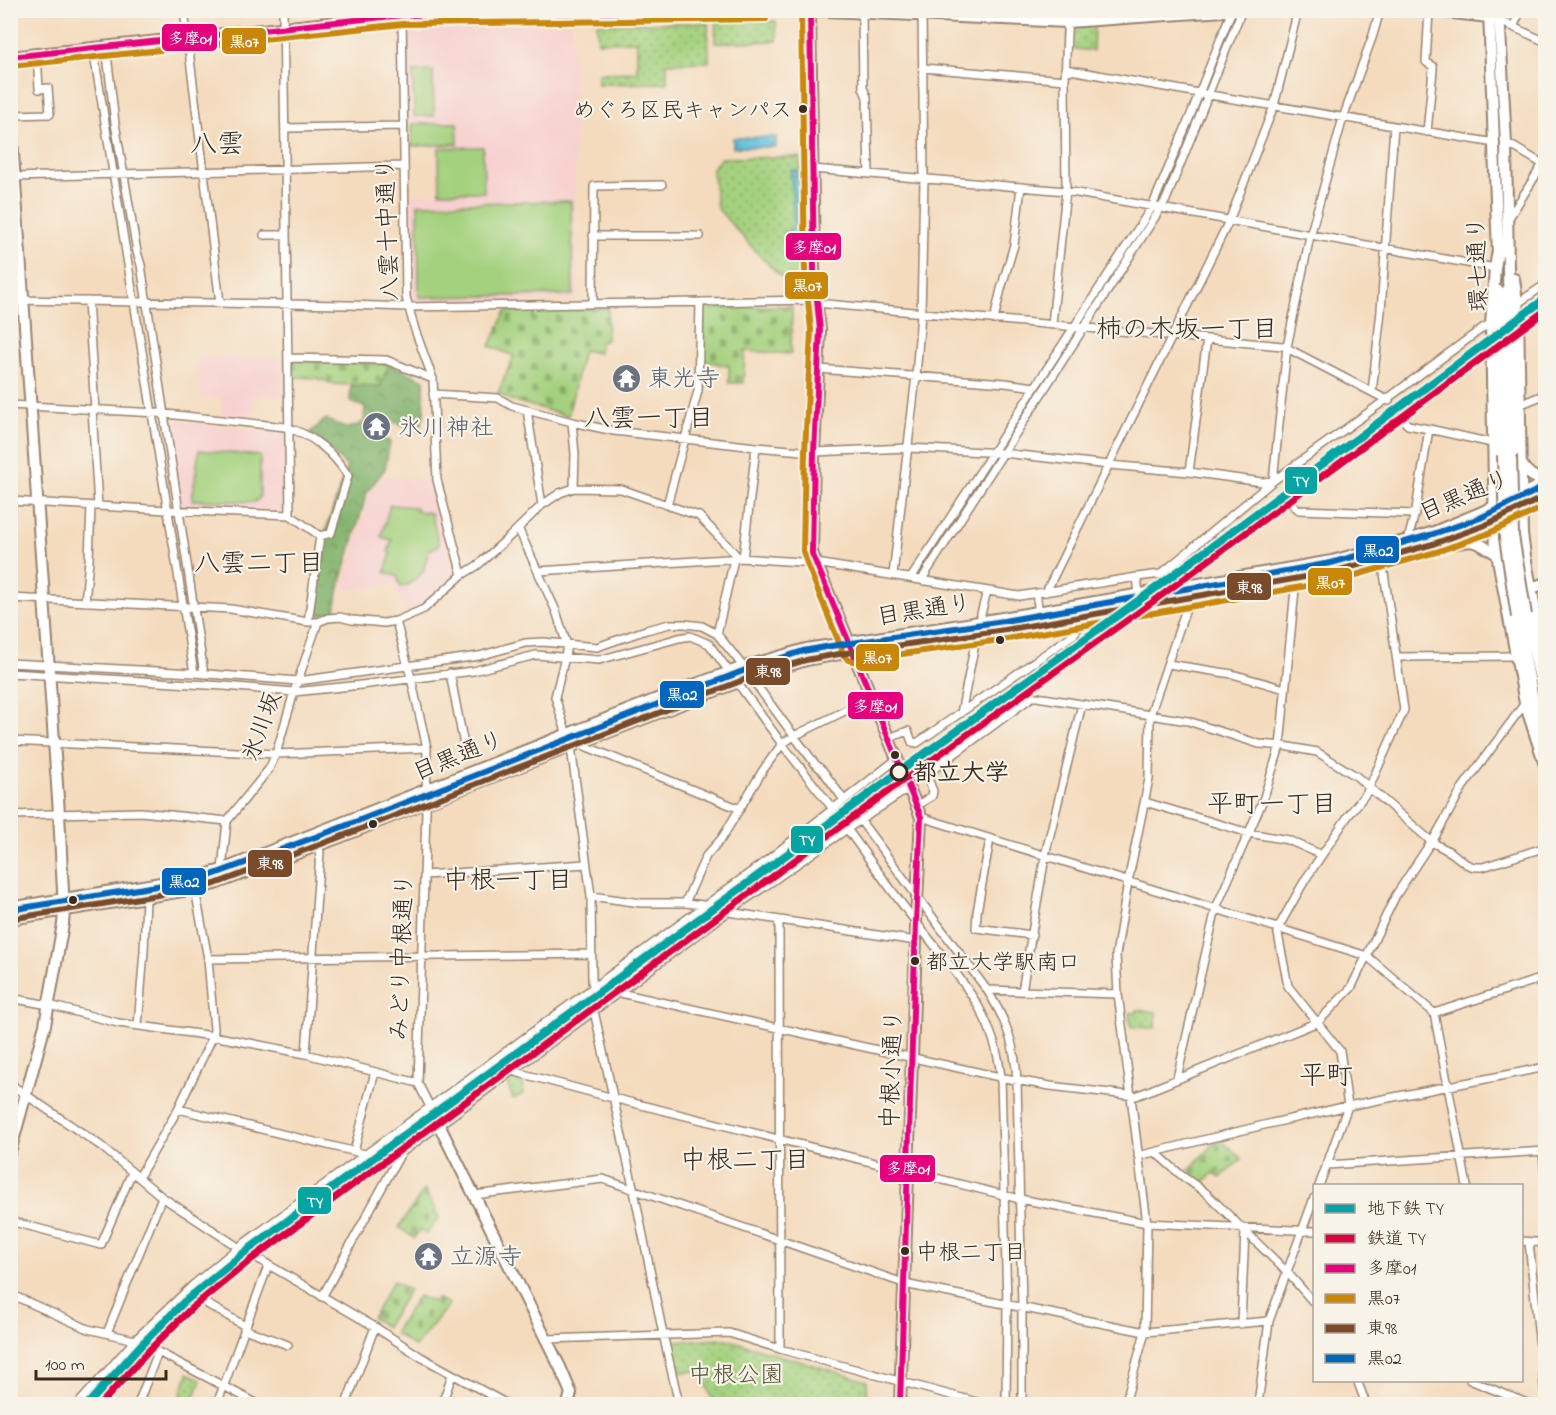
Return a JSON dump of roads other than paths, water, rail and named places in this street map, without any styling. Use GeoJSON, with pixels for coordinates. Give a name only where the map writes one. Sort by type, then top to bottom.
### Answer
{"type":"FeatureCollection","features":[{"type":"Feature","properties":{"kind":"main road"},"geometry":{"type":"LineString","coordinates":[[10,57],[402,13],[766,10]]}},
{"type":"Feature","properties":{"kind":"main road"},"geometry":{"type":"LineString","coordinates":[[918,900],[921,817],[812,550],[820,325],[816,302],[808,11],[862,14],[1068,16],[1236,11]]}},
{"type":"Feature","properties":{"kind":"main road"},"geometry":{"type":"LineString","coordinates":[[1428,11],[1494,15]]}},
{"type":"Feature","properties":{"kind":"main road","name":"環七通り"},"geometry":{"type":"LineString","coordinates":[[1494,15],[1503,250],[1500,321],[1511,457],[1514,544],[1522,616],[1545,766]]}},
{"type":"Feature","properties":{"kind":"main road"},"geometry":{"type":"LineString","coordinates":[[10,1152],[50,1005],[64,911],[32,406],[13,177],[11,113]]}},
{"type":"Feature","properties":{"kind":"main road","name":"環七通り"},"geometry":{"type":"LineString","coordinates":[[1500,144],[1507,221],[1503,250]]}},
{"type":"Feature","properties":{"kind":"main road"},"geometry":{"type":"LineString","coordinates":[[1503,250],[1495,268],[1505,386],[1519,405],[1511,457],[1521,495],[1522,534],[1545,666]]}},
{"type":"Feature","properties":{"kind":"main road"},"geometry":{"type":"LineString","coordinates":[[1503,250],[1518,306],[1505,386],[1492,443],[1494,521],[1497,554],[1525,703],[1545,766]]}},
{"type":"Feature","properties":{"kind":"main road"},"geometry":{"type":"LineString","coordinates":[[1511,457],[1528,473],[1545,482]]}},
{"type":"Feature","properties":{"kind":"main road","name":"目黒通り"},"geometry":{"type":"LineString","coordinates":[[10,908],[197,877],[222,870],[576,745],[751,677],[850,647],[1332,561],[1434,532],[1521,495],[1545,482]]}},
{"type":"Feature","properties":{"kind":"main road","name":"目黒通り"},"geometry":{"type":"LineString","coordinates":[[10,920],[215,884],[317,845],[567,735],[685,688],[744,667],[806,649],[850,647],[977,634],[1333,572],[1433,544],[1494,521],[1545,496]]}},
{"type":"Feature","properties":{"kind":"main road"},"geometry":{"type":"LineString","coordinates":[[1433,544],[1446,545],[1470,541],[1497,554]]}},
{"type":"Feature","properties":{"kind":"main road"},"geometry":{"type":"LineString","coordinates":[[1531,588],[1545,583]]}},
{"type":"Feature","properties":{"kind":"main road","name":"環七通り"},"geometry":{"type":"LineString","coordinates":[[1522,616],[1545,706]]}},
{"type":"Feature","properties":{"kind":"main road","name":"中根小通り"},"geometry":{"type":"LineString","coordinates":[[900,1404],[918,900]]}},
{"type":"Feature","properties":{"kind":"main road"},"geometry":{"type":"LineString","coordinates":[[439,1125],[546,1339],[570,1391],[568,1404]]}},
{"type":"Feature","properties":{"kind":"street"},"geometry":{"type":"LineString","coordinates":[[184,10],[220,303]]}},
{"type":"Feature","properties":{"kind":"street"},"geometry":{"type":"LineString","coordinates":[[283,10],[290,515]]}},
{"type":"Feature","properties":{"kind":"street"},"geometry":{"type":"LineString","coordinates":[[1046,592],[1229,221],[1274,106],[1298,10]]}},
{"type":"Feature","properties":{"kind":"street"},"geometry":{"type":"LineString","coordinates":[[1273,481],[1287,347],[1310,236],[1343,118],[1380,10]]}},
{"type":"Feature","properties":{"kind":"street"},"geometry":{"type":"LineString","coordinates":[[1513,27],[1521,10]]}},
{"type":"Feature","properties":{"kind":"street"},"geometry":{"type":"LineString","coordinates":[[911,578],[1152,207],[1236,11]]}},
{"type":"Feature","properties":{"kind":"street"},"geometry":{"type":"LineString","coordinates":[[924,581],[924,576],[1162,208],[1209,95],[1236,11]]}},
{"type":"Feature","properties":{"kind":"street"},"geometry":{"type":"LineString","coordinates":[[1427,132],[1433,70],[1433,66],[1426,62],[1428,11]]}},
{"type":"Feature","properties":{"kind":"street","name":"八雲十中通り"},"geometry":{"type":"LineString","coordinates":[[402,13],[406,297],[433,379],[437,480],[462,574]]}},
{"type":"Feature","properties":{"kind":"street"},"geometry":{"type":"LineString","coordinates":[[893,576],[921,314],[924,179],[922,13]]}},
{"type":"Feature","properties":{"kind":"street"},"geometry":{"type":"LineString","coordinates":[[862,14],[863,88],[867,97],[869,174]]}},
{"type":"Feature","properties":{"kind":"street"},"geometry":{"type":"LineString","coordinates":[[1494,15],[1545,42]]}},
{"type":"Feature","properties":{"kind":"street"},"geometry":{"type":"LineString","coordinates":[[1052,324],[1066,191],[1065,69],[1068,16]]}},
{"type":"Feature","properties":{"kind":"street"},"geometry":{"type":"LineString","coordinates":[[106,46],[114,123],[146,302],[204,674]]}},
{"type":"Feature","properties":{"kind":"street"},"geometry":{"type":"LineString","coordinates":[[93,48],[194,673]]}},
{"type":"Feature","properties":{"kind":"street"},"geometry":{"type":"LineString","coordinates":[[11,113],[50,114],[48,88],[39,89],[37,54]]}},
{"type":"Feature","properties":{"kind":"street"},"geometry":{"type":"LineString","coordinates":[[923,68],[1065,80]]}},
{"type":"Feature","properties":{"kind":"street"},"geometry":{"type":"LineString","coordinates":[[1065,69],[1514,147],[1545,163],[1507,221]]}},
{"type":"Feature","properties":{"kind":"street"},"geometry":{"type":"LineString","coordinates":[[285,128],[403,126]]}},
{"type":"Feature","properties":{"kind":"street"},"geometry":{"type":"LineString","coordinates":[[1372,392],[1381,311],[1394,126]]}},
{"type":"Feature","properties":{"kind":"street"},"geometry":{"type":"LineString","coordinates":[[13,177],[404,166]]}},
{"type":"Feature","properties":{"kind":"street"},"geometry":{"type":"LineString","coordinates":[[813,169],[1066,191],[1495,268]]}},
{"type":"Feature","properties":{"kind":"street"},"geometry":{"type":"LineString","coordinates":[[593,304],[594,186],[662,185]]}},
{"type":"Feature","properties":{"kind":"street"},"geometry":{"type":"LineString","coordinates":[[994,320],[1014,245],[1021,187]]}},
{"type":"Feature","properties":{"kind":"street"},"geometry":{"type":"LineString","coordinates":[[264,235],[286,235]]}},
{"type":"Feature","properties":{"kind":"street"},"geometry":{"type":"LineString","coordinates":[[593,236],[700,236]]}},
{"type":"Feature","properties":{"kind":"street"},"geometry":{"type":"LineString","coordinates":[[1518,306],[1545,284]]}},
{"type":"Feature","properties":{"kind":"street"},"geometry":{"type":"LineString","coordinates":[[10,300],[408,308],[816,302],[921,314],[1052,324],[1287,347],[1388,400]]}},
{"type":"Feature","properties":{"kind":"street"},"geometry":{"type":"LineString","coordinates":[[85,602],[94,506],[93,410],[88,301]]}},
{"type":"Feature","properties":{"kind":"street"},"geometry":{"type":"LineString","coordinates":[[667,505],[698,392],[700,302]]}},
{"type":"Feature","properties":{"kind":"street"},"geometry":{"type":"LineString","coordinates":[[538,572],[739,558],[816,563],[1020,596],[1161,574],[1273,481],[1388,400],[1484,327],[1500,321]]}},
{"type":"Feature","properties":{"kind":"street"},"geometry":{"type":"LineString","coordinates":[[1189,472],[1207,339]]}},
{"type":"Feature","properties":{"kind":"street"},"geometry":{"type":"LineString","coordinates":[[288,358],[386,360],[433,379]]}},
{"type":"Feature","properties":{"kind":"street"},"geometry":{"type":"LineString","coordinates":[[818,369],[1035,387]]}},
{"type":"Feature","properties":{"kind":"street"},"geometry":{"type":"LineString","coordinates":[[433,394],[498,398],[512,406],[572,423],[614,431],[756,447],[814,452],[908,448],[1003,453],[1189,472],[1262,482],[1273,481]]}},
{"type":"Feature","properties":{"kind":"street"},"geometry":{"type":"LineString","coordinates":[[1519,405],[1545,394]]}},
{"type":"Feature","properties":{"kind":"street"},"geometry":{"type":"LineString","coordinates":[[10,405],[151,412],[289,428],[301,433],[322,446],[341,464],[348,476],[331,533],[320,536]]}},
{"type":"Feature","properties":{"kind":"street"},"geometry":{"type":"LineString","coordinates":[[527,410],[542,505]]}},
{"type":"Feature","properties":{"kind":"street"},"geometry":{"type":"LineString","coordinates":[[1405,422],[1408,425],[1492,443]]}},
{"type":"Feature","properties":{"kind":"street"},"geometry":{"type":"LineString","coordinates":[[572,423],[575,454],[574,488]]}},
{"type":"Feature","properties":{"kind":"street"},"geometry":{"type":"LineString","coordinates":[[1408,540],[1429,429]]}},
{"type":"Feature","properties":{"kind":"street"},"geometry":{"type":"LineString","coordinates":[[717,634],[739,558],[756,447]]}},
{"type":"Feature","properties":{"kind":"street"},"geometry":{"type":"LineString","coordinates":[[10,598],[194,606],[231,609],[308,622],[340,617],[384,623],[396,621],[424,609],[462,574],[478,565],[542,505],[560,493],[574,488],[621,489],[699,516],[739,558]]}},
{"type":"Feature","properties":{"kind":"street"},"geometry":{"type":"LineString","coordinates":[[10,501],[290,515],[320,536]]}},
{"type":"Feature","properties":{"kind":"street"},"geometry":{"type":"LineString","coordinates":[[1293,505],[1299,510],[1414,514]]}},
{"type":"Feature","properties":{"kind":"street"},"geometry":{"type":"LineString","coordinates":[[518,528],[556,611],[567,645],[555,697],[567,735]]}},
{"type":"Feature","properties":{"kind":"street"},"geometry":{"type":"LineString","coordinates":[[308,622],[320,536]]}},
{"type":"Feature","properties":{"kind":"street"},"geometry":{"type":"LineString","coordinates":[[1319,1184],[1348,1106],[1340,1051],[1288,986],[1278,928],[1305,880],[1369,788],[1404,710],[1382,559]]}},
{"type":"Feature","properties":{"kind":"street"},"geometry":{"type":"LineString","coordinates":[[1137,577],[1138,594]]}},
{"type":"Feature","properties":{"kind":"street"},"geometry":{"type":"LineString","coordinates":[[1177,1078],[1216,908],[1263,800],[1280,746],[1296,579]]}},
{"type":"Feature","properties":{"kind":"street"},"geometry":{"type":"LineString","coordinates":[[981,622],[987,591]]}},
{"type":"Feature","properties":{"kind":"street"},"geometry":{"type":"LineString","coordinates":[[1036,594],[1039,612]]}},
{"type":"Feature","properties":{"kind":"street"},"geometry":{"type":"LineString","coordinates":[[1125,1404],[1145,1332],[1147,1223],[1118,994],[1116,955],[1149,778],[1150,715],[1186,606],[1185,598]]}},
{"type":"Feature","properties":{"kind":"street"},"geometry":{"type":"LineString","coordinates":[[890,742],[894,736],[908,731],[912,742],[917,743],[1074,634],[1086,616]]}},
{"type":"Feature","properties":{"kind":"street"},"geometry":{"type":"LineString","coordinates":[[396,621],[426,748],[427,796]]}},
{"type":"Feature","properties":{"kind":"street","name":"氷川坂"},"geometry":{"type":"LineString","coordinates":[[227,821],[269,770],[318,622]]}},
{"type":"Feature","properties":{"kind":"street"},"geometry":{"type":"LineString","coordinates":[[10,673],[49,670],[194,673],[298,681],[479,656],[525,643],[597,646],[670,624],[702,626],[717,634],[744,667],[843,801]]}},
{"type":"Feature","properties":{"kind":"street"},"geometry":{"type":"LineString","coordinates":[[961,713],[977,634]]}},
{"type":"Feature","properties":{"kind":"street"},"geometry":{"type":"LineString","coordinates":[[10,663],[49,670],[294,692],[473,671],[536,655],[599,660],[690,636],[709,644],[782,744],[833,808]]}},
{"type":"Feature","properties":{"kind":"street"},"geometry":{"type":"LineString","coordinates":[[1397,657],[1516,656]]}},
{"type":"Feature","properties":{"kind":"street"},"geometry":{"type":"LineString","coordinates":[[1168,664],[1232,674],[1285,689]]}},
{"type":"Feature","properties":{"kind":"street"},"geometry":{"type":"LineString","coordinates":[[450,673],[463,740]]}},
{"type":"Feature","properties":{"kind":"street"},"geometry":{"type":"LineString","coordinates":[[916,806],[933,796],[927,774],[1032,697],[1188,721],[1259,744],[1317,752],[1356,776],[1432,842],[1474,867],[1483,867],[1545,847]]}},
{"type":"Feature","properties":{"kind":"street"},"geometry":{"type":"LineString","coordinates":[[685,903],[706,856],[722,838],[763,770],[782,744],[871,698]]}},
{"type":"Feature","properties":{"kind":"street"},"geometry":{"type":"LineString","coordinates":[[620,993],[1016,1080],[1136,1096],[1318,1022],[1351,988],[1396,895],[1432,842],[1463,788],[1525,703]]}},
{"type":"Feature","properties":{"kind":"street"},"geometry":{"type":"LineString","coordinates":[[1022,991],[1045,855],[1082,704]]}},
{"type":"Feature","properties":{"kind":"street"},"geometry":{"type":"LineString","coordinates":[[10,741],[276,754],[426,748]]}},
{"type":"Feature","properties":{"kind":"street"},"geometry":{"type":"LineString","coordinates":[[605,1004],[592,981],[591,896],[586,864],[576,745],[740,809]]}},
{"type":"Feature","properties":{"kind":"street"},"geometry":{"type":"LineString","coordinates":[[78,1404],[135,1340],[193,1285],[238,1247],[365,1154],[432,1111],[770,858],[897,759]]}},
{"type":"Feature","properties":{"kind":"street"},"geometry":{"type":"LineString","coordinates":[[322,1297],[401,1153],[728,912],[909,788]]}},
{"type":"Feature","properties":{"kind":"street","name":"みどり中根通り"},"geometry":{"type":"LineString","coordinates":[[427,796],[418,1083],[439,1125]]}},
{"type":"Feature","properties":{"kind":"street"},"geometry":{"type":"LineString","coordinates":[[1145,802],[1249,833],[1288,840],[1322,855]]}},
{"type":"Feature","properties":{"kind":"street"},"geometry":{"type":"LineString","coordinates":[[10,815],[141,812],[227,821],[222,870]]}},
{"type":"Feature","properties":{"kind":"street"},"geometry":{"type":"LineString","coordinates":[[921,817],[1367,956],[1434,1013],[1467,1184]]}},
{"type":"Feature","properties":{"kind":"street"},"geometry":{"type":"LineString","coordinates":[[853,825],[918,900],[987,990],[1010,1036],[1016,1058],[1022,1404]]}},
{"type":"Feature","properties":{"kind":"street"},"geometry":{"type":"LineString","coordinates":[[853,825],[916,919],[970,992],[985,1017],[1000,1058],[1003,1077],[1008,1304],[1006,1404]]}},
{"type":"Feature","properties":{"kind":"street"},"geometry":{"type":"LineString","coordinates":[[990,839],[976,928],[1032,935]]}},
{"type":"Feature","properties":{"kind":"street"},"geometry":{"type":"LineString","coordinates":[[306,1054],[320,852],[317,845]]}},
{"type":"Feature","properties":{"kind":"street"},"geometry":{"type":"LineString","coordinates":[[424,875],[586,864]]}},
{"type":"Feature","properties":{"kind":"street"},"geometry":{"type":"LineString","coordinates":[[10,1221],[100,1245],[135,1174],[178,1109],[213,1036],[214,1029],[208,959],[195,889]]}},
{"type":"Feature","properties":{"kind":"street"},"geometry":{"type":"LineString","coordinates":[[591,896],[641,903],[685,903],[728,912],[916,941]]}},
{"type":"Feature","properties":{"kind":"street"},"geometry":{"type":"LineString","coordinates":[[138,1026],[146,897]]}},
{"type":"Feature","properties":{"kind":"street"},"geometry":{"type":"LineString","coordinates":[[779,920],[780,1349]]}},
{"type":"Feature","properties":{"kind":"street"},"geometry":{"type":"LineString","coordinates":[[208,959],[592,954]]}},
{"type":"Feature","properties":{"kind":"street"},"geometry":{"type":"LineString","coordinates":[[1434,1013],[1545,977]]}},
{"type":"Feature","properties":{"kind":"street"},"geometry":{"type":"LineString","coordinates":[[987,990],[1118,994]]}},
{"type":"Feature","properties":{"kind":"street"},"geometry":{"type":"LineString","coordinates":[[10,998],[50,1005],[118,1023],[213,1036],[306,1054],[418,1083]]}},
{"type":"Feature","properties":{"kind":"street"},"geometry":{"type":"LineString","coordinates":[[594,1011],[679,1404]]}},
{"type":"Feature","properties":{"kind":"street"},"geometry":{"type":"LineString","coordinates":[[1138,1156],[1348,1106],[1545,1067]]}},
{"type":"Feature","properties":{"kind":"street"},"geometry":{"type":"LineString","coordinates":[[512,1071],[1006,1196],[1147,1223],[1313,1231]]}},
{"type":"Feature","properties":{"kind":"street"},"geometry":{"type":"LineString","coordinates":[[354,1151],[375,1072]]}},
{"type":"Feature","properties":{"kind":"street"},"geometry":{"type":"LineString","coordinates":[[10,1084],[101,1146],[162,1197],[238,1247],[375,1327],[421,1357],[507,1404]]}},
{"type":"Feature","properties":{"kind":"street"},"geometry":{"type":"LineString","coordinates":[[178,1109],[365,1154]]}},
{"type":"Feature","properties":{"kind":"street"},"geometry":{"type":"LineString","coordinates":[[1155,1152],[1206,1193],[1287,1272],[1313,1302]]}},
{"type":"Feature","properties":{"kind":"street"},"geometry":{"type":"LineString","coordinates":[[1327,1165],[1544,1152],[1545,1184]]}},
{"type":"Feature","properties":{"kind":"street"},"geometry":{"type":"LineString","coordinates":[[474,1196],[603,1179],[904,1284],[1145,1332],[1269,1321]]}},
{"type":"Feature","properties":{"kind":"street"},"geometry":{"type":"LineString","coordinates":[[107,1333],[162,1197]]}},
{"type":"Feature","properties":{"kind":"street"},"geometry":{"type":"LineString","coordinates":[[1258,1404],[1269,1321],[1313,1201]]}},
{"type":"Feature","properties":{"kind":"street"},"geometry":{"type":"LineString","coordinates":[[1241,1324],[1243,1229]]}},
{"type":"Feature","properties":{"kind":"street"},"geometry":{"type":"LineString","coordinates":[[1545,1243],[1525,1242],[1545,1404]]}},
{"type":"Feature","properties":{"kind":"street"},"geometry":{"type":"LineString","coordinates":[[217,1404],[268,1266]]}},
{"type":"Feature","properties":{"kind":"street"},"geometry":{"type":"LineString","coordinates":[[1523,1276],[1531,1276]]}},
{"type":"Feature","properties":{"kind":"street"},"geometry":{"type":"LineString","coordinates":[[10,1294],[88,1329],[135,1340],[258,1404]]}},
{"type":"Feature","properties":{"kind":"street"},"geometry":{"type":"LineString","coordinates":[[207,1304],[245,1327],[288,1345]]}},
{"type":"Feature","properties":{"kind":"street"},"geometry":{"type":"LineString","coordinates":[[346,1404],[375,1327]]}},
{"type":"Feature","properties":{"kind":"street"},"geometry":{"type":"LineString","coordinates":[[546,1339],[729,1333],[984,1404]]}},
{"type":"Feature","properties":{"kind":"street"},"geometry":{"type":"LineString","coordinates":[[138,1404],[158,1352]]}},
{"type":"Feature","properties":{"kind":"street"},"geometry":{"type":"LineString","coordinates":[[442,1404],[453,1375]]}},
{"type":"Feature","properties":{"kind":"street"},"geometry":{"type":"LineString","coordinates":[[1358,1382],[1366,1404]]}},
{"type":"Feature","properties":{"kind":"street"},"geometry":{"type":"LineString","coordinates":[[1475,1382],[1529,1404]]}},
{"type":"Feature","properties":{"kind":"street"},"geometry":{"type":"LineString","coordinates":[[10,1402],[17,1404]]}},
{"type":"Feature","properties":{"kind":"water"},"geometry":{"type":"Polygon","coordinates":[[[776,137],[776,147],[733,147],[733,138],[776,137]]]}},
{"type":"Feature","properties":{"kind":"water"},"geometry":{"type":"Polygon","coordinates":[[[791,170],[797,170],[799,252],[789,251],[784,243],[787,232],[794,226],[791,170]]]}},
{"type":"Feature","properties":{"kind":"metro line","name":"TY"},"geometry":{"type":"LineString","coordinates":[[88,1404],[184,1302],[245,1252],[899,772],[1149,593],[1546,298]]}},
{"type":"Feature","properties":{"kind":"rail line","name":"TY"},"geometry":{"type":"LineString","coordinates":[[100,1404],[190,1309],[251,1259],[904,779],[1154,600],[1546,310]]}},
{"type":"Feature","properties":{"kind":"place","name":"めぐろ区民キャンパス"},"geometry":{"type":"Point","coordinates":[803,109]}},
{"type":"Feature","properties":{"kind":"place","name":"東光寺"},"geometry":{"type":"Point","coordinates":[627,378]}},
{"type":"Feature","properties":{"kind":"place","name":"氷川神社"},"geometry":{"type":"Point","coordinates":[377,427]}},
{"type":"Feature","properties":{"kind":"place","name":"都立大学"},"geometry":{"type":"Point","coordinates":[899,772]}},
{"type":"Feature","properties":{"kind":"place","name":"都立大学駅南口"},"geometry":{"type":"Point","coordinates":[915,961]}},
{"type":"Feature","properties":{"kind":"place","name":"中根二丁目"},"geometry":{"type":"Point","coordinates":[905,1251]}},
{"type":"Feature","properties":{"kind":"place","name":"立源寺"},"geometry":{"type":"Point","coordinates":[429,1256]}},
{"type":"Feature","properties":{"kind":"district","name":"八雲"},"geometry":{"type":"Point","coordinates":[217,143]}},
{"type":"Feature","properties":{"kind":"district","name":"柿の木坂一丁目"},"geometry":{"type":"Point","coordinates":[1187,328]}},
{"type":"Feature","properties":{"kind":"district","name":"八雲一丁目"},"geometry":{"type":"Point","coordinates":[649,417]}},
{"type":"Feature","properties":{"kind":"district","name":"八雲二丁目"},"geometry":{"type":"Point","coordinates":[259,562]}},
{"type":"Feature","properties":{"kind":"district","name":"平町一丁目"},"geometry":{"type":"Point","coordinates":[1272,803]}},
{"type":"Feature","properties":{"kind":"district","name":"中根一丁目"},"geometry":{"type":"Point","coordinates":[508,879]}},
{"type":"Feature","properties":{"kind":"district","name":"平町"},"geometry":{"type":"Point","coordinates":[1326,1075]}},
{"type":"Feature","properties":{"kind":"district","name":"中根二丁目"},"geometry":{"type":"Point","coordinates":[745,1159]}},
{"type":"Feature","properties":{"kind":"park label","name":"中根公園"},"geometry":{"type":"Point","coordinates":[736,1374]}}]}
